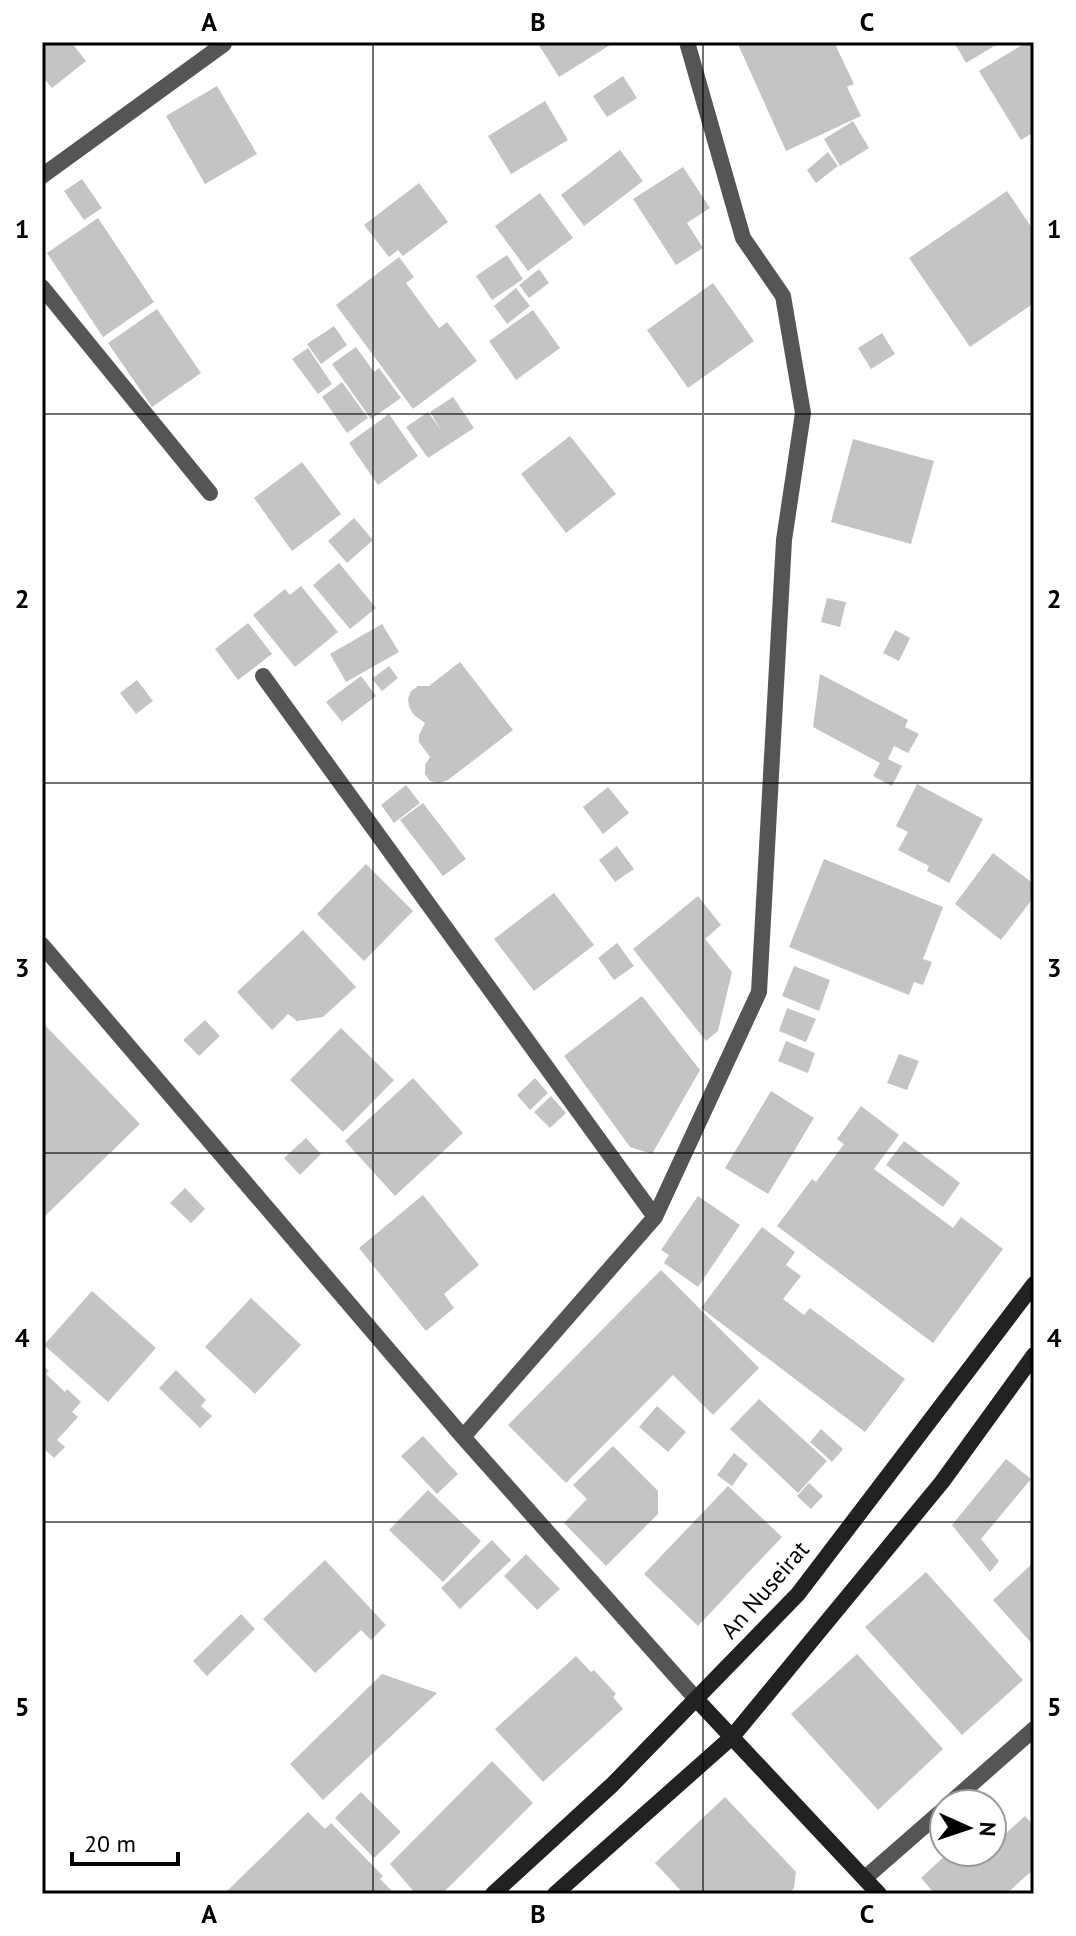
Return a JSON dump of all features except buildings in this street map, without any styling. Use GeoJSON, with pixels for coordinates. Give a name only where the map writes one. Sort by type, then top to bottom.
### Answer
{"type":"FeatureCollection","features":[{"type":"Feature","properties":{"kind":"main road","name":"An Nuseirat"},"geometry":{"type":"LineString","coordinates":[[493,1894],[612,1785],[798,1594],[1032,1288]]}},
{"type":"Feature","properties":{"kind":"main road"},"geometry":{"type":"LineString","coordinates":[[555,1894],[732,1737],[942,1482],[1034,1355]]}},
{"type":"Feature","properties":{"kind":"main road"},"geometry":{"type":"LineString","coordinates":[[697,1700],[879,1894]]}},
{"type":"Feature","properties":{"kind":"street"},"geometry":{"type":"LineString","coordinates":[[463,1437],[655,1217],[759,992],[784,540],[803,413],[783,296],[743,238],[687,42]]}},
{"type":"Feature","properties":{"kind":"street"},"geometry":{"type":"LineString","coordinates":[[42,176],[224,44]]}},
{"type":"Feature","properties":{"kind":"street"},"geometry":{"type":"LineString","coordinates":[[42,287],[210,493]]}},
{"type":"Feature","properties":{"kind":"street"},"geometry":{"type":"LineString","coordinates":[[263,676],[655,1217]]}},
{"type":"Feature","properties":{"kind":"street"},"geometry":{"type":"LineString","coordinates":[[42,945],[463,1437],[697,1700]]}},
{"type":"Feature","properties":{"kind":"street"},"geometry":{"type":"LineString","coordinates":[[967,1788],[1034,1729]]}},
{"type":"Feature","properties":{"kind":"street"},"geometry":{"type":"LineString","coordinates":[[865,1878],[928,1823]]}}]}
